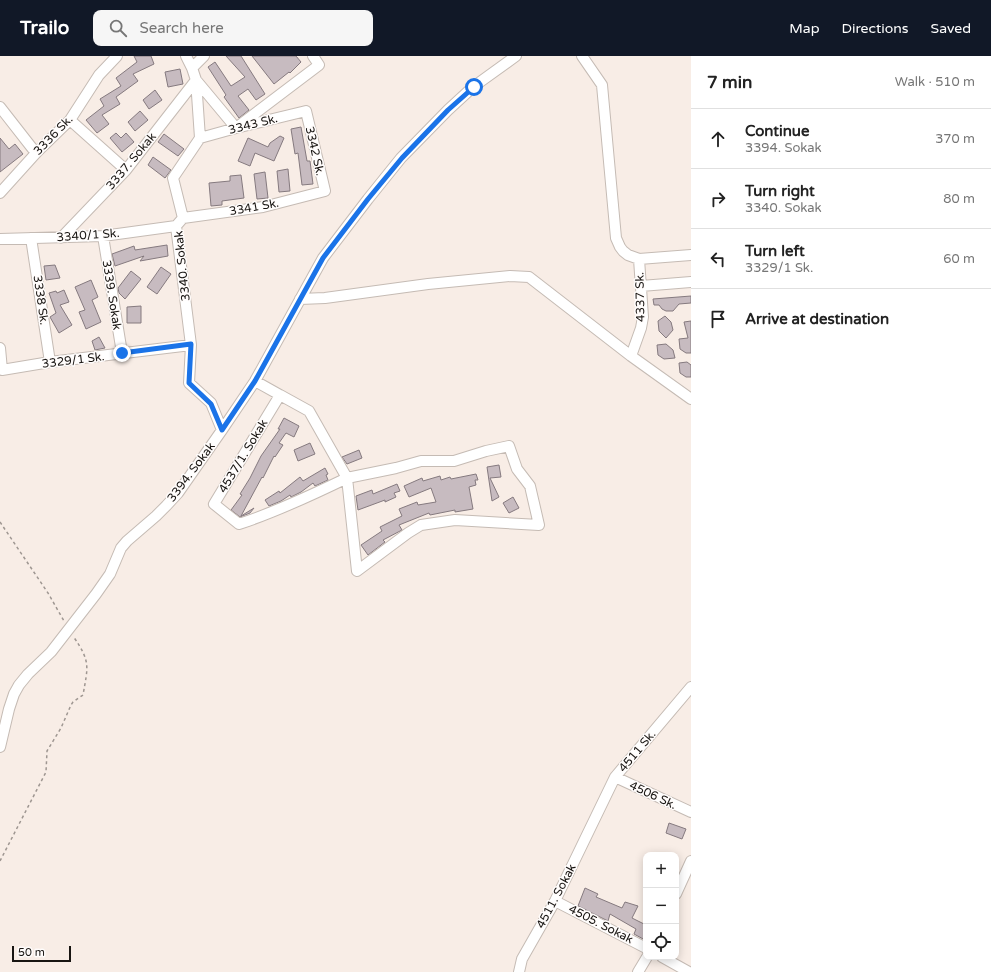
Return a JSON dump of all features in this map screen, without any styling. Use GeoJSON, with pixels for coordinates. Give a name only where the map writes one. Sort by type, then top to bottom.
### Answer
{"type":"FeatureCollection","features":[{"type":"Feature","properties":{"kind":"street","name":"3336 Sk."},"geometry":{"type":"LineString","coordinates":[[0,193],[37,152],[70,120],[99,76],[117,56]]}},
{"type":"Feature","properties":{"kind":"street"},"geometry":{"type":"LineString","coordinates":[[186,56],[196,80],[200,138]]}},
{"type":"Feature","properties":{"kind":"street"},"geometry":{"type":"LineString","coordinates":[[192,68],[204,56]]}},
{"type":"Feature","properties":{"kind":"street"},"geometry":{"type":"LineString","coordinates":[[196,80],[236,128],[319,65],[313,56]]}},
{"type":"Feature","properties":{"kind":"street","name":"3394. Sokak"},"geometry":{"type":"LineString","coordinates":[[0,747],[14,694],[19,685],[28,674],[52,652],[68,629],[104,584],[127,541],[156,516],[178,492],[255,381],[323,258],[368,199],[402,158],[461,97],[516,56]]}},
{"type":"Feature","properties":{"kind":"street"},"geometry":{"type":"LineString","coordinates":[[582,56],[602,86],[616,238],[620,247],[628,255],[638,260],[691,255]]}},
{"type":"Feature","properties":{"kind":"street","name":"3337. Sokak"},"geometry":{"type":"LineString","coordinates":[[61,238],[126,170],[196,80]]}},
{"type":"Feature","properties":{"kind":"street"},"geometry":{"type":"LineString","coordinates":[[0,107],[32,148],[37,152]]}},
{"type":"Feature","properties":{"kind":"street","name":"3343 Sk."},"geometry":{"type":"LineString","coordinates":[[200,138],[306,111]]}},
{"type":"Feature","properties":{"kind":"street","name":"3342 Sk."},"geometry":{"type":"LineString","coordinates":[[306,111],[325,191]]}},
{"type":"Feature","properties":{"kind":"street"},"geometry":{"type":"LineString","coordinates":[[70,120],[126,170]]}},
{"type":"Feature","properties":{"kind":"street","name":"3340. Sokak"},"geometry":{"type":"LineString","coordinates":[[200,138],[173,178],[183,218],[176,226],[191,344],[189,383],[211,404],[222,430]]}},
{"type":"Feature","properties":{"kind":"street","name":"3341 Sk."},"geometry":{"type":"LineString","coordinates":[[183,218],[262,207],[325,191]]}},
{"type":"Feature","properties":{"kind":"street","name":"3340/1 Sk."},"geometry":{"type":"LineString","coordinates":[[0,239],[103,236],[176,226]]}},
{"type":"Feature","properties":{"kind":"street","name":"3339. Sokak"},"geometry":{"type":"LineString","coordinates":[[103,236],[122,353]]}},
{"type":"Feature","properties":{"kind":"street","name":"3338 Sk."},"geometry":{"type":"LineString","coordinates":[[31,238],[50,362]]}},
{"type":"Feature","properties":{"kind":"street","name":"4337 Sk."},"geometry":{"type":"LineString","coordinates":[[631,356],[643,317],[638,260]]}},
{"type":"Feature","properties":{"kind":"street"},"geometry":{"type":"LineString","coordinates":[[300,299],[325,298],[428,284],[510,276],[529,277],[631,356],[691,399]]}},
{"type":"Feature","properties":{"kind":"street"},"geometry":{"type":"LineString","coordinates":[[641,286],[691,282]]}},
{"type":"Feature","properties":{"kind":"street","name":"3329/1 Sk."},"geometry":{"type":"LineString","coordinates":[[0,348],[2,370],[50,362],[191,344]]}},
{"type":"Feature","properties":{"kind":"street"},"geometry":{"type":"LineString","coordinates":[[255,381],[280,395]]}},
{"type":"Feature","properties":{"kind":"street","name":"4537/1. Sokak"},"geometry":{"type":"LineString","coordinates":[[348,478],[265,515],[239,524],[214,504],[280,395],[309,411],[348,478],[357,571],[421,524],[455,520],[539,525],[530,486],[517,469],[509,446],[486,451],[454,461],[421,461],[348,478]]}},
{"type":"Feature","properties":{"kind":"street","name":"4511 Sk."},"geometry":{"type":"LineString","coordinates":[[594,821],[615,777],[691,687]]}},
{"type":"Feature","properties":{"kind":"street","name":"4506 Sk."},"geometry":{"type":"LineString","coordinates":[[615,777],[691,812]]}},
{"type":"Feature","properties":{"kind":"street","name":"4511. Sokak"},"geometry":{"type":"LineString","coordinates":[[519,972],[522,959],[555,901],[594,821]]}},
{"type":"Feature","properties":{"kind":"street"},"geometry":{"type":"LineString","coordinates":[[679,888],[691,861]]}},
{"type":"Feature","properties":{"kind":"street","name":"4505. Sokak"},"geometry":{"type":"LineString","coordinates":[[555,901],[643,946]]}},
{"type":"Feature","properties":{"kind":"street"},"geometry":{"type":"LineString","coordinates":[[638,972],[645,960]]}},
{"type":"Feature","properties":{"kind":"street"},"geometry":{"type":"LineString","coordinates":[[667,960],[689,972]]}},
{"type":"Feature","properties":{"kind":"path"},"geometry":{"type":"LineString","coordinates":[[0,522],[48,593],[68,629],[81,648],[86,661],[87,672],[83,695],[71,704],[61,728],[49,747],[46,754],[46,772],[0,861]]}},
{"type":"Feature","properties":{"kind":"building"},"geometry":{"type":"Polygon","coordinates":[[[134,56],[151,56],[154,64],[133,74],[138,81],[116,97],[120,104],[102,115],[109,124],[97,133],[86,120],[104,106],[100,99],[121,86],[116,78],[137,62],[134,56]]]}},
{"type":"Feature","properties":{"kind":"building"},"geometry":{"type":"Polygon","coordinates":[[[226,56],[241,56],[265,94],[256,100],[248,89],[238,96],[249,110],[239,118],[224,97],[226,95],[208,67],[215,62],[231,86],[245,77],[226,56]]]}},
{"type":"Feature","properties":{"kind":"building"},"geometry":{"type":"Polygon","coordinates":[[[252,56],[296,56],[301,62],[290,73],[289,72],[274,84],[252,56]]]}},
{"type":"Feature","properties":{"kind":"building"},"geometry":{"type":"Polygon","coordinates":[[[180,69],[183,84],[168,87],[165,72],[180,69]]]}},
{"type":"Feature","properties":{"kind":"building"},"geometry":{"type":"Polygon","coordinates":[[[155,90],[162,100],[149,109],[143,100],[155,90]]]}},
{"type":"Feature","properties":{"kind":"building"},"geometry":{"type":"Polygon","coordinates":[[[140,111],[148,120],[135,131],[128,122],[140,111]]]}},
{"type":"Feature","properties":{"kind":"building"},"geometry":{"type":"Polygon","coordinates":[[[301,127],[307,161],[310,161],[313,184],[302,185],[298,153],[295,154],[291,129],[301,127]]]}},
{"type":"Feature","properties":{"kind":"building"},"geometry":{"type":"Polygon","coordinates":[[[116,133],[121,138],[126,133],[134,142],[122,152],[110,138],[116,133]]]}},
{"type":"Feature","properties":{"kind":"building"},"geometry":{"type":"Polygon","coordinates":[[[164,134],[184,149],[178,156],[158,142],[164,134]]]}},
{"type":"Feature","properties":{"kind":"building"},"geometry":{"type":"Polygon","coordinates":[[[280,136],[284,138],[274,161],[255,153],[250,166],[238,161],[248,138],[268,147],[270,143],[280,136]]]}},
{"type":"Feature","properties":{"kind":"building"},"geometry":{"type":"Polygon","coordinates":[[[0,138],[9,149],[15,144],[23,154],[0,172],[0,138]]]}},
{"type":"Feature","properties":{"kind":"building"},"geometry":{"type":"Polygon","coordinates":[[[153,157],[171,170],[165,178],[148,165],[153,157]]]}},
{"type":"Feature","properties":{"kind":"building"},"geometry":{"type":"Polygon","coordinates":[[[288,169],[290,191],[279,192],[277,171],[288,169]]]}},
{"type":"Feature","properties":{"kind":"building"},"geometry":{"type":"Polygon","coordinates":[[[265,172],[268,198],[257,199],[254,174],[265,172]]]}},
{"type":"Feature","properties":{"kind":"building"},"geometry":{"type":"Polygon","coordinates":[[[241,175],[244,198],[222,201],[222,205],[211,206],[209,183],[230,181],[230,176],[241,175]]]}},
{"type":"Feature","properties":{"kind":"building"},"geometry":{"type":"Polygon","coordinates":[[[167,245],[168,256],[140,261],[144,256],[115,266],[112,254],[134,246],[135,250],[167,245]]]}},
{"type":"Feature","properties":{"kind":"building"},"geometry":{"type":"Polygon","coordinates":[[[55,265],[60,278],[46,280],[44,266],[55,265]]]}},
{"type":"Feature","properties":{"kind":"building"},"geometry":{"type":"Polygon","coordinates":[[[161,267],[171,274],[157,294],[147,287],[161,267]]]}},
{"type":"Feature","properties":{"kind":"building"},"geometry":{"type":"Polygon","coordinates":[[[131,271],[141,279],[125,299],[119,293],[118,288],[131,271]]]}},
{"type":"Feature","properties":{"kind":"building"},"geometry":{"type":"Polygon","coordinates":[[[91,280],[98,297],[92,300],[101,322],[86,329],[79,312],[85,310],[75,287],[91,280]]]}},
{"type":"Feature","properties":{"kind":"building"},"geometry":{"type":"Polygon","coordinates":[[[64,290],[69,302],[60,305],[72,325],[59,333],[50,317],[56,313],[49,293],[56,291],[57,293],[64,290]]]}},
{"type":"Feature","properties":{"kind":"building"},"geometry":{"type":"Polygon","coordinates":[[[691,296],[691,303],[679,304],[673,311],[666,311],[659,305],[654,305],[653,299],[691,296]]]}},
{"type":"Feature","properties":{"kind":"building"},"geometry":{"type":"Polygon","coordinates":[[[141,306],[141,323],[127,323],[127,307],[141,306]]]}},
{"type":"Feature","properties":{"kind":"building"},"geometry":{"type":"Polygon","coordinates":[[[665,316],[671,322],[673,330],[666,338],[659,331],[658,321],[665,316]]]}},
{"type":"Feature","properties":{"kind":"building"},"geometry":{"type":"Polygon","coordinates":[[[691,321],[691,353],[686,353],[680,349],[679,339],[688,338],[684,322],[691,321]]]}},
{"type":"Feature","properties":{"kind":"building"},"geometry":{"type":"Polygon","coordinates":[[[99,337],[105,348],[95,350],[92,341],[99,337]]]}},
{"type":"Feature","properties":{"kind":"building"},"geometry":{"type":"Polygon","coordinates":[[[666,344],[673,350],[675,358],[664,359],[658,355],[657,345],[666,344]]]}},
{"type":"Feature","properties":{"kind":"building"},"geometry":{"type":"Polygon","coordinates":[[[687,362],[691,365],[691,377],[686,377],[680,373],[679,363],[687,362]]]}},
{"type":"Feature","properties":{"kind":"building"},"geometry":{"type":"Polygon","coordinates":[[[284,418],[299,426],[294,437],[286,433],[279,443],[283,445],[275,457],[274,456],[241,516],[254,508],[250,513],[240,517],[231,510],[242,495],[240,494],[261,456],[280,429],[278,429],[284,418]]]}},
{"type":"Feature","properties":{"kind":"building"},"geometry":{"type":"Polygon","coordinates":[[[310,443],[315,454],[298,461],[294,450],[310,443]]]}},
{"type":"Feature","properties":{"kind":"building"},"geometry":{"type":"Polygon","coordinates":[[[359,450],[362,458],[347,464],[342,457],[359,450]]]}},
{"type":"Feature","properties":{"kind":"building"},"geometry":{"type":"Polygon","coordinates":[[[499,465],[501,477],[490,478],[499,497],[492,501],[487,467],[499,465]]]}},
{"type":"Feature","properties":{"kind":"building"},"geometry":{"type":"Polygon","coordinates":[[[325,468],[328,474],[326,475],[328,480],[315,486],[313,483],[301,492],[291,497],[290,495],[269,506],[265,500],[279,491],[280,493],[300,477],[303,481],[325,468]]]}},
{"type":"Feature","properties":{"kind":"building"},"geometry":{"type":"Polygon","coordinates":[[[476,474],[478,480],[475,480],[476,485],[469,487],[473,509],[455,512],[455,510],[430,515],[429,513],[399,525],[402,530],[383,540],[385,542],[368,555],[361,545],[382,531],[380,527],[402,516],[399,509],[417,502],[418,505],[436,502],[431,488],[409,497],[404,486],[422,478],[423,481],[440,476],[441,480],[450,477],[451,479],[476,474]]]}},
{"type":"Feature","properties":{"kind":"building"},"geometry":{"type":"Polygon","coordinates":[[[397,484],[400,491],[394,493],[396,497],[358,510],[356,496],[372,490],[373,494],[397,484]]]}},
{"type":"Feature","properties":{"kind":"building"},"geometry":{"type":"Polygon","coordinates":[[[513,497],[519,508],[509,513],[503,503],[513,497]]]}},
{"type":"Feature","properties":{"kind":"building"},"geometry":{"type":"Polygon","coordinates":[[[669,823],[686,829],[682,839],[666,833],[669,823]]]}},
{"type":"Feature","properties":{"kind":"building"},"geometry":{"type":"Polygon","coordinates":[[[585,888],[598,894],[596,897],[622,908],[625,902],[638,906],[632,918],[643,924],[643,939],[634,934],[636,929],[610,914],[608,921],[578,906],[585,888]]]}},
{"type":"Feature","properties":{"kind":"route"},"geometry":{"type":"LineString","coordinates":[[122,353],[191,344],[189,383],[211,404],[222,430],[255,381],[323,258],[368,199],[402,158],[461,97],[474,87]]}}]}
